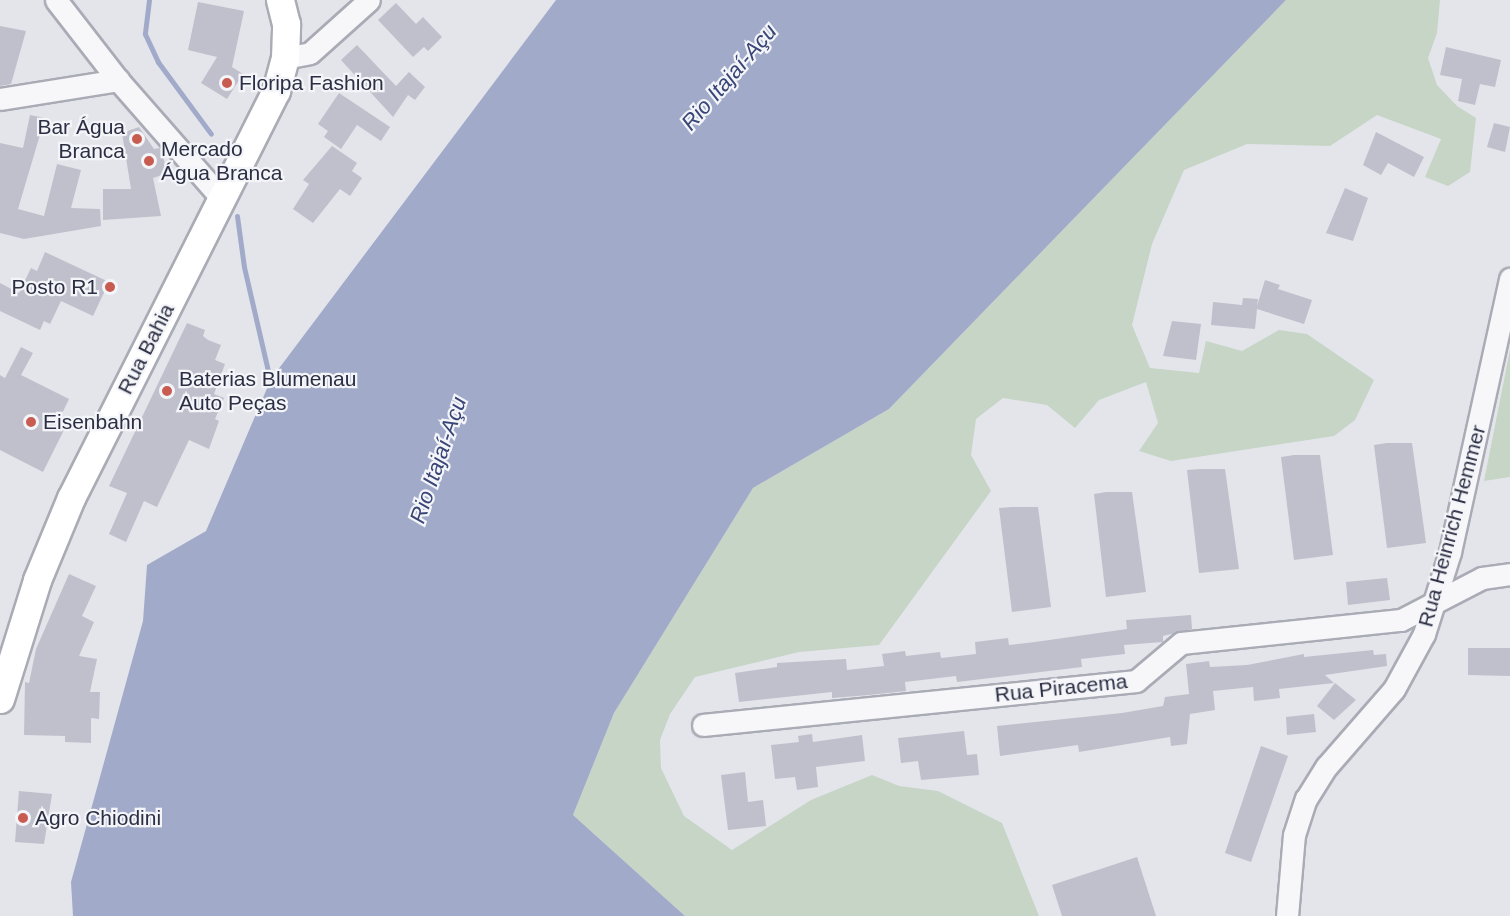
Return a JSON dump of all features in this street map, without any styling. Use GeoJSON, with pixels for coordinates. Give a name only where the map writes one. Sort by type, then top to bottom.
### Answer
{"type":"FeatureCollection","features":[{"type":"Feature","properties":{"kind":"main road","name":"Rua Bahia"},"geometry":{"type":"LineString","coordinates":[[0,699],[3,667],[71,498],[276,91],[285,58],[286,24],[280,0]]}},
{"type":"Feature","properties":{"kind":"street"},"geometry":{"type":"LineString","coordinates":[[56,0],[118,80],[223,200]]}},
{"type":"Feature","properties":{"kind":"street"},"geometry":{"type":"LineString","coordinates":[[285,58],[310,53],[369,0]]}},
{"type":"Feature","properties":{"kind":"street"},"geometry":{"type":"LineString","coordinates":[[0,99],[118,80]]}},
{"type":"Feature","properties":{"kind":"street","name":"Rua Heinrich Hemmer"},"geometry":{"type":"LineString","coordinates":[[1287,916],[1294,835],[1306,799],[1327,766],[1394,689],[1424,634],[1437,598],[1474,449],[1510,278]]}},
{"type":"Feature","properties":{"kind":"street","name":"Rua Piracema"},"geometry":{"type":"LineString","coordinates":[[703,724],[1136,681],[1181,643],[1401,620],[1437,598],[1482,578],[1510,574]]}},
{"type":"Feature","properties":{"kind":"green space"},"geometry":{"type":"Polygon","coordinates":[[[1286,0],[1440,0],[1437,33],[1428,58],[1437,85],[1457,106],[1476,118],[1470,172],[1448,186],[1425,177],[1441,139],[1377,115],[1330,146],[1247,144],[1184,170],[1152,244],[1132,325],[1150,368],[1199,373],[1206,341],[1242,351],[1279,330],[1307,334],[1374,380],[1355,420],[1334,436],[1171,461],[1139,451],[1158,423],[1146,382],[1099,400],[1075,428],[1047,405],[1003,398],[976,419],[971,455],[991,491],[879,645],[799,652],[695,677],[670,714],[660,740],[661,768],[684,816],[732,850],[811,800],[872,775],[899,786],[938,791],[1002,823],[1039,916],[685,916],[573,815],[614,713],[753,488],[889,409],[1286,0]]]}},
{"type":"Feature","properties":{"kind":"green space"},"geometry":{"type":"Polygon","coordinates":[[[1510,350],[1510,477],[1484,481],[1510,350]]]}},
{"type":"Feature","properties":{"kind":"water","name":"Rio Itajaí-Açu"},"geometry":{"type":"Polygon","coordinates":[[[556,0],[1286,0],[889,409],[753,488],[614,713],[573,815],[685,916],[73,916],[71,882],[143,621],[147,565],[206,531],[271,379],[556,0]]]}},
{"type":"Feature","properties":{"kind":"building"},"geometry":{"type":"Polygon","coordinates":[[[198,2],[244,11],[232,67],[243,74],[227,99],[201,83],[217,57],[188,50],[198,2]]]}},
{"type":"Feature","properties":{"kind":"building"},"geometry":{"type":"Polygon","coordinates":[[[396,3],[416,24],[423,17],[442,37],[428,51],[424,47],[413,57],[378,20],[396,3]]]}},
{"type":"Feature","properties":{"kind":"building"},"geometry":{"type":"Polygon","coordinates":[[[0,26],[26,31],[11,84],[0,86],[0,26]]]}},
{"type":"Feature","properties":{"kind":"building"},"geometry":{"type":"Polygon","coordinates":[[[357,45],[396,86],[409,72],[425,87],[415,100],[408,95],[393,117],[341,60],[357,45]]]}},
{"type":"Feature","properties":{"kind":"building"},"geometry":{"type":"Polygon","coordinates":[[[1446,47],[1501,60],[1495,87],[1480,84],[1475,105],[1458,101],[1462,79],[1440,75],[1446,47]]]}},
{"type":"Feature","properties":{"kind":"building"},"geometry":{"type":"Polygon","coordinates":[[[339,93],[390,127],[381,141],[357,125],[341,149],[324,137],[328,131],[318,124],[339,93]]]}},
{"type":"Feature","properties":{"kind":"building"},"geometry":{"type":"Polygon","coordinates":[[[30,115],[45,118],[18,209],[44,216],[57,164],[81,170],[71,208],[100,209],[101,226],[24,239],[0,233],[0,143],[23,148],[30,115]]]}},
{"type":"Feature","properties":{"kind":"building"},"geometry":{"type":"Polygon","coordinates":[[[1494,123],[1510,127],[1505,152],[1487,147],[1494,123]]]}},
{"type":"Feature","properties":{"kind":"building"},"geometry":{"type":"Polygon","coordinates":[[[139,127],[154,149],[160,148],[168,173],[153,178],[161,216],[103,220],[103,189],[131,189],[122,133],[139,127]]]}},
{"type":"Feature","properties":{"kind":"building"},"geometry":{"type":"Polygon","coordinates":[[[1376,132],[1424,157],[1414,177],[1388,163],[1381,175],[1363,165],[1376,132]]]}},
{"type":"Feature","properties":{"kind":"building"},"geometry":{"type":"Polygon","coordinates":[[[332,146],[357,163],[352,171],[362,178],[350,196],[340,189],[313,223],[293,209],[309,184],[303,180],[332,146]]]}},
{"type":"Feature","properties":{"kind":"building"},"geometry":{"type":"Polygon","coordinates":[[[1345,188],[1368,198],[1353,241],[1326,233],[1345,188]]]}},
{"type":"Feature","properties":{"kind":"building"},"geometry":{"type":"Polygon","coordinates":[[[45,252],[109,282],[93,316],[61,301],[50,324],[44,321],[40,330],[0,311],[0,283],[19,293],[31,268],[37,271],[45,252]]]}},
{"type":"Feature","properties":{"kind":"building"},"geometry":{"type":"Polygon","coordinates":[[[1265,280],[1280,285],[1278,289],[1312,300],[1304,324],[1257,309],[1255,329],[1211,325],[1213,302],[1242,305],[1243,298],[1258,299],[1257,306],[1265,280]]]}},
{"type":"Feature","properties":{"kind":"building"},"geometry":{"type":"Polygon","coordinates":[[[1172,321],[1201,324],[1196,360],[1163,356],[1172,321]]]}},
{"type":"Feature","properties":{"kind":"building"},"geometry":{"type":"Polygon","coordinates":[[[187,323],[205,330],[203,336],[221,345],[215,360],[225,364],[214,394],[224,398],[215,419],[219,421],[209,449],[189,440],[157,507],[144,501],[126,542],[109,534],[127,493],[109,486],[187,323]]]}},
{"type":"Feature","properties":{"kind":"building","name":"Eisenbahn"},"geometry":{"type":"Polygon","coordinates":[[[21,347],[33,353],[21,375],[69,399],[59,420],[67,424],[43,472],[0,450],[0,375],[5,378],[21,347]]]}},
{"type":"Feature","properties":{"kind":"building"},"geometry":{"type":"Polygon","coordinates":[[[1412,443],[1426,543],[1387,548],[1374,445],[1412,443]]]}},
{"type":"Feature","properties":{"kind":"building"},"geometry":{"type":"Polygon","coordinates":[[[1320,455],[1333,555],[1294,560],[1281,457],[1320,455]]]}},
{"type":"Feature","properties":{"kind":"building"},"geometry":{"type":"Polygon","coordinates":[[[1225,469],[1239,569],[1199,573],[1187,470],[1225,469]]]}},
{"type":"Feature","properties":{"kind":"building"},"geometry":{"type":"Polygon","coordinates":[[[1132,492],[1146,592],[1106,597],[1094,494],[1132,492]]]}},
{"type":"Feature","properties":{"kind":"building"},"geometry":{"type":"Polygon","coordinates":[[[1038,507],[1051,607],[1012,612],[999,508],[1038,507]]]}},
{"type":"Feature","properties":{"kind":"building"},"geometry":{"type":"Polygon","coordinates":[[[69,574],[96,586],[82,616],[94,622],[79,656],[97,659],[90,692],[100,692],[99,719],[91,718],[91,743],[65,742],[65,736],[24,735],[25,682],[29,683],[36,649],[69,574]]]}},
{"type":"Feature","properties":{"kind":"building"},"geometry":{"type":"Polygon","coordinates":[[[1387,578],[1390,600],[1348,605],[1346,582],[1387,578]]]}},
{"type":"Feature","properties":{"kind":"building"},"geometry":{"type":"Polygon","coordinates":[[[1191,615],[1192,629],[1163,636],[1163,642],[1124,645],[1125,654],[1081,659],[1082,667],[957,682],[956,676],[905,682],[906,691],[869,695],[832,698],[832,692],[739,702],[735,673],[777,667],[777,663],[846,659],[847,670],[884,666],[882,654],[905,651],[906,656],[940,652],[941,658],[976,654],[975,642],[1008,638],[1009,645],[1035,642],[1127,629],[1126,620],[1191,615]]]}},
{"type":"Feature","properties":{"kind":"building"},"geometry":{"type":"Polygon","coordinates":[[[1468,648],[1510,648],[1510,676],[1468,675],[1468,648]]]}},
{"type":"Feature","properties":{"kind":"building"},"geometry":{"type":"Polygon","coordinates":[[[1373,650],[1374,655],[1386,654],[1387,666],[1325,675],[1334,683],[1279,689],[1280,698],[1254,701],[1253,687],[1213,691],[1215,710],[1190,714],[1187,744],[1171,746],[1170,737],[1079,752],[1078,745],[1000,756],[997,726],[1122,713],[1163,706],[1165,697],[1189,694],[1186,664],[1209,661],[1210,667],[1247,665],[1304,654],[1304,657],[1373,650]]]}},
{"type":"Feature","properties":{"kind":"building"},"geometry":{"type":"Polygon","coordinates":[[[1335,683],[1356,700],[1334,720],[1317,706],[1335,683]]]}},
{"type":"Feature","properties":{"kind":"building"},"geometry":{"type":"Polygon","coordinates":[[[1314,714],[1316,732],[1287,735],[1286,717],[1314,714]]]}},
{"type":"Feature","properties":{"kind":"building"},"geometry":{"type":"Polygon","coordinates":[[[964,731],[967,755],[977,754],[979,775],[921,780],[918,761],[901,763],[898,738],[964,731]]]}},
{"type":"Feature","properties":{"kind":"building"},"geometry":{"type":"Polygon","coordinates":[[[812,734],[813,742],[862,735],[865,761],[816,767],[818,787],[797,790],[795,777],[775,779],[771,745],[799,742],[798,736],[812,734]]]}},
{"type":"Feature","properties":{"kind":"building"},"geometry":{"type":"Polygon","coordinates":[[[1261,746],[1288,756],[1251,862],[1225,853],[1261,746]]]}},
{"type":"Feature","properties":{"kind":"building"},"geometry":{"type":"Polygon","coordinates":[[[745,772],[748,802],[763,800],[766,826],[728,830],[721,775],[745,772]]]}},
{"type":"Feature","properties":{"kind":"building"},"geometry":{"type":"Polygon","coordinates":[[[19,791],[52,794],[44,844],[15,842],[19,791]]]}},
{"type":"Feature","properties":{"kind":"building"},"geometry":{"type":"Polygon","coordinates":[[[1137,857],[1156,916],[1062,916],[1052,885],[1137,857]]]}},
{"type":"Feature","properties":{"kind":"waterway"},"geometry":{"type":"LineString","coordinates":[[149,0],[145,34],[158,62],[211,134]]}},
{"type":"Feature","properties":{"kind":"waterway"},"geometry":{"type":"LineString","coordinates":[[237,216],[244,267],[272,388]]}},
{"type":"Feature","properties":{"kind":"place","name":"Floripa Fashion"},"geometry":{"type":"Point","coordinates":[227,83]}},
{"type":"Feature","properties":{"kind":"place","name":"Bar Água Branca"},"geometry":{"type":"Point","coordinates":[137,139]}},
{"type":"Feature","properties":{"kind":"place","name":"Mercado Água Branca"},"geometry":{"type":"Point","coordinates":[149,161]}},
{"type":"Feature","properties":{"kind":"place","name":"Posto R1"},"geometry":{"type":"Point","coordinates":[110,287]}},
{"type":"Feature","properties":{"kind":"place","name":"Baterias Blumenau Auto Peças"},"geometry":{"type":"Point","coordinates":[167,391]}},
{"type":"Feature","properties":{"kind":"place","name":"Eisenbahn"},"geometry":{"type":"Point","coordinates":[31,422]}},
{"type":"Feature","properties":{"kind":"place","name":"Agro Chiodini"},"geometry":{"type":"Point","coordinates":[23,818]}}]}
